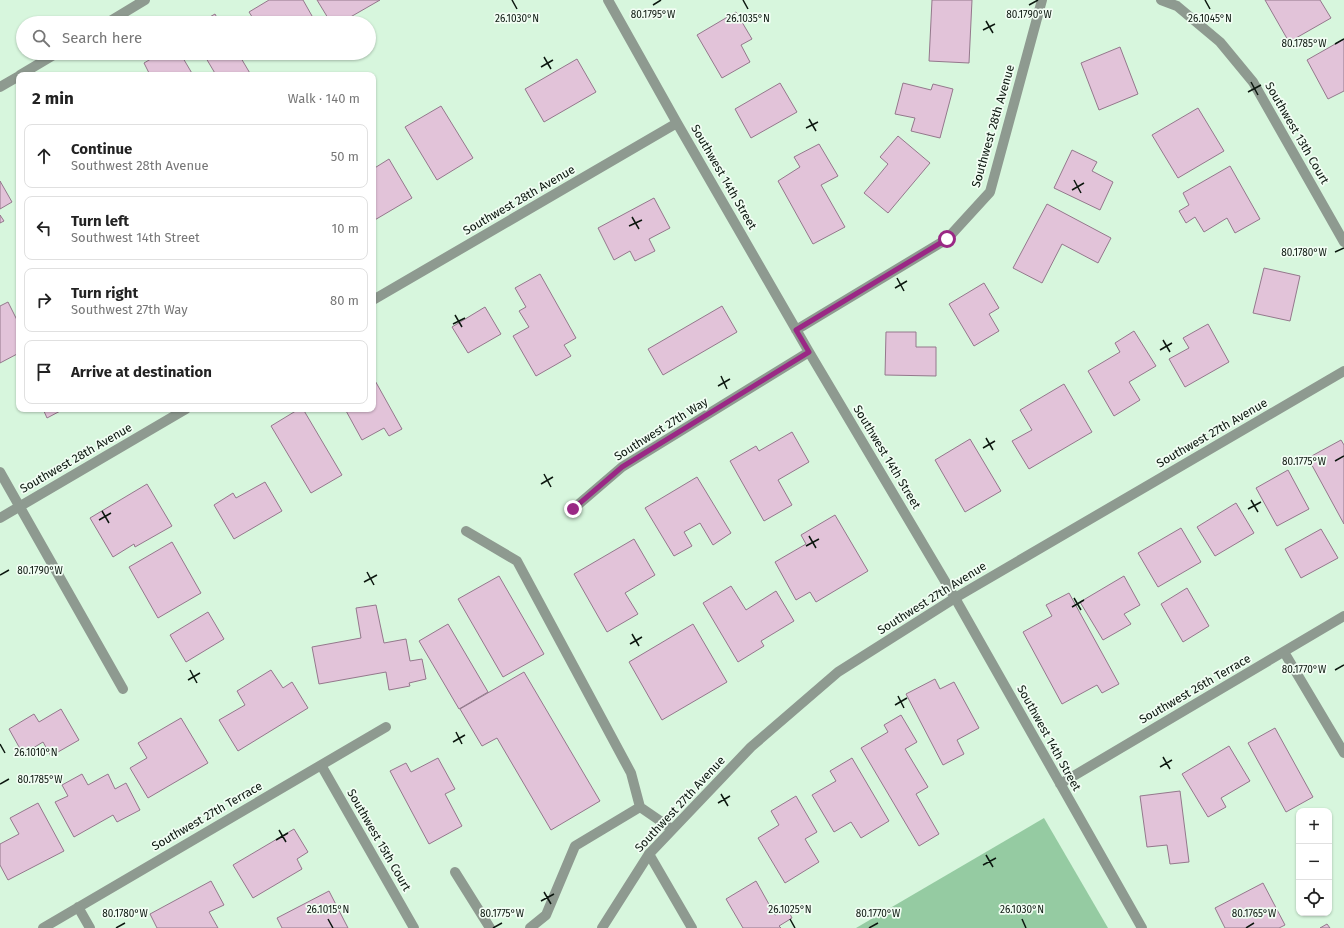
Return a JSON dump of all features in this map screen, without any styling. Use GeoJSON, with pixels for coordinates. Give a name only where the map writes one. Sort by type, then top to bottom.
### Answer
{"type":"FeatureCollection","features":[{"type":"Feature","properties":{"kind":"street"},"geometry":{"type":"LineString","coordinates":[[119,16],[145,0]]}},
{"type":"Feature","properties":{"kind":"street","name":"Southwest 14th Street"},"geometry":{"type":"LineString","coordinates":[[608,0],[796,330],[955,598],[1142,928]]}},
{"type":"Feature","properties":{"kind":"street","name":"Southwest 28th Avenue"},"geometry":{"type":"LineString","coordinates":[[796,330],[947,239],[990,192],[1042,0]]}},
{"type":"Feature","properties":{"kind":"street","name":"Southwest 13th Court"},"geometry":{"type":"LineString","coordinates":[[1161,0],[1178,6],[1220,42],[1253,82],[1344,242]]}},
{"type":"Feature","properties":{"kind":"street"},"geometry":{"type":"LineString","coordinates":[[25,72],[45,60]]}},
{"type":"Feature","properties":{"kind":"street"},"geometry":{"type":"LineString","coordinates":[[0,87],[16,77]]}},
{"type":"Feature","properties":{"kind":"street","name":"Southwest 28th Avenue"},"geometry":{"type":"LineString","coordinates":[[376,298],[677,123]]}},
{"type":"Feature","properties":{"kind":"street","name":"Southwest 27th Way"},"geometry":{"type":"LineString","coordinates":[[573,509],[622,467],[809,352]]}},
{"type":"Feature","properties":{"kind":"street","name":"Southwest 27th Avenue"},"geometry":{"type":"LineString","coordinates":[[602,928],[649,854],[672,829],[751,747],[838,672],[955,598],[1344,371]]}},
{"type":"Feature","properties":{"kind":"street","name":"Southwest 28th Avenue"},"geometry":{"type":"LineString","coordinates":[[0,518],[181,412]]}},
{"type":"Feature","properties":{"kind":"street"},"geometry":{"type":"LineString","coordinates":[[0,472],[123,689]]}},
{"type":"Feature","properties":{"kind":"street"},"geometry":{"type":"LineString","coordinates":[[466,531],[517,561],[631,773],[640,807],[672,829]]}},
{"type":"Feature","properties":{"kind":"street","name":"Southwest 26th Terrace"},"geometry":{"type":"LineString","coordinates":[[1060,784],[1344,616]]}},
{"type":"Feature","properties":{"kind":"street"},"geometry":{"type":"LineString","coordinates":[[1284,652],[1344,753]]}},
{"type":"Feature","properties":{"kind":"street","name":"Southwest 27th Terrace"},"geometry":{"type":"LineString","coordinates":[[43,928],[320,765],[386,728]]}},
{"type":"Feature","properties":{"kind":"street","name":"Southwest 15th Court"},"geometry":{"type":"LineString","coordinates":[[320,765],[414,928]]}},
{"type":"Feature","properties":{"kind":"street"},"geometry":{"type":"LineString","coordinates":[[530,928],[546,915],[575,846],[640,807]]}},
{"type":"Feature","properties":{"kind":"street"},"geometry":{"type":"LineString","coordinates":[[649,854],[692,928]]}},
{"type":"Feature","properties":{"kind":"street"},"geometry":{"type":"LineString","coordinates":[[456,872],[490,928]]}},
{"type":"Feature","properties":{"kind":"street"},"geometry":{"type":"LineString","coordinates":[[78,907],[90,928]]}},
{"type":"Feature","properties":{"kind":"green space"},"geometry":{"type":"Polygon","coordinates":[[[1044,818],[1108,928],[856,928],[1044,818]]]}},
{"type":"Feature","properties":{"kind":"building"},"geometry":{"type":"Polygon","coordinates":[[[269,0],[303,0],[312,16],[252,16],[249,12],[269,0]]]}},
{"type":"Feature","properties":{"kind":"building"},"geometry":{"type":"Polygon","coordinates":[[[317,0],[380,0],[352,16],[327,16],[317,0]]]}},
{"type":"Feature","properties":{"kind":"building"},"geometry":{"type":"Polygon","coordinates":[[[932,0],[972,0],[969,63],[929,61],[932,0]]]}},
{"type":"Feature","properties":{"kind":"building"},"geometry":{"type":"Polygon","coordinates":[[[1265,0],[1320,0],[1331,18],[1289,42],[1265,0]]]}},
{"type":"Feature","properties":{"kind":"building"},"geometry":{"type":"Polygon","coordinates":[[[736,12],[752,39],[741,45],[750,62],[722,78],[697,35],[736,12]]]}},
{"type":"Feature","properties":{"kind":"building"},"geometry":{"type":"Polygon","coordinates":[[[1344,39],[1344,91],[1328,99],[1307,60],[1344,39]]]}},
{"type":"Feature","properties":{"kind":"building"},"geometry":{"type":"Polygon","coordinates":[[[1120,47],[1138,94],[1099,110],[1081,63],[1120,47]]]}},
{"type":"Feature","properties":{"kind":"building"},"geometry":{"type":"Polygon","coordinates":[[[577,59],[596,92],[544,122],[525,89],[577,59]]]}},
{"type":"Feature","properties":{"kind":"building"},"geometry":{"type":"Polygon","coordinates":[[[149,60],[184,60],[191,72],[148,72],[144,63],[149,60]]]}},
{"type":"Feature","properties":{"kind":"building"},"geometry":{"type":"Polygon","coordinates":[[[207,60],[242,60],[249,72],[214,72],[207,60]]]}},
{"type":"Feature","properties":{"kind":"building"},"geometry":{"type":"Polygon","coordinates":[[[780,83],[797,112],[751,138],[735,109],[780,83]]]}},
{"type":"Feature","properties":{"kind":"building"},"geometry":{"type":"Polygon","coordinates":[[[903,83],[931,90],[933,84],[953,89],[940,138],[911,131],[915,118],[895,114],[903,83]]]}},
{"type":"Feature","properties":{"kind":"building"},"geometry":{"type":"Polygon","coordinates":[[[441,106],[473,158],[437,180],[405,127],[441,106]]]}},
{"type":"Feature","properties":{"kind":"building"},"geometry":{"type":"Polygon","coordinates":[[[1198,108],[1224,151],[1178,178],[1152,135],[1198,108]]]}},
{"type":"Feature","properties":{"kind":"building"},"geometry":{"type":"Polygon","coordinates":[[[898,136],[930,163],[888,213],[864,193],[888,164],[880,157],[898,136]]]}},
{"type":"Feature","properties":{"kind":"building"},"geometry":{"type":"Polygon","coordinates":[[[819,144],[838,176],[821,185],[845,227],[813,244],[778,181],[800,167],[794,157],[819,144]]]}},
{"type":"Feature","properties":{"kind":"building"},"geometry":{"type":"Polygon","coordinates":[[[1072,150],[1097,162],[1092,171],[1113,182],[1100,210],[1054,188],[1072,150]]]}},
{"type":"Feature","properties":{"kind":"building"},"geometry":{"type":"Polygon","coordinates":[[[389,159],[412,198],[376,219],[376,167],[389,159]]]}},
{"type":"Feature","properties":{"kind":"building"},"geometry":{"type":"Polygon","coordinates":[[[1230,166],[1260,219],[1235,233],[1227,218],[1204,232],[1195,217],[1186,223],[1179,211],[1189,205],[1183,193],[1230,166]]]}},
{"type":"Feature","properties":{"kind":"building"},"geometry":{"type":"Polygon","coordinates":[[[0,181],[12,202],[0,209],[0,181]]]}},
{"type":"Feature","properties":{"kind":"building"},"geometry":{"type":"Polygon","coordinates":[[[654,198],[670,228],[649,239],[655,251],[635,261],[630,251],[614,260],[598,228],[654,198]]]}},
{"type":"Feature","properties":{"kind":"building"},"geometry":{"type":"Polygon","coordinates":[[[1047,204],[1111,238],[1098,263],[1062,244],[1042,283],[1013,268],[1047,204]]]}},
{"type":"Feature","properties":{"kind":"building"},"geometry":{"type":"Polygon","coordinates":[[[0,215],[4,221],[0,223],[0,215]]]}},
{"type":"Feature","properties":{"kind":"building"},"geometry":{"type":"Polygon","coordinates":[[[1264,268],[1300,276],[1290,321],[1253,313],[1264,268]]]}},
{"type":"Feature","properties":{"kind":"building"},"geometry":{"type":"Polygon","coordinates":[[[540,274],[576,338],[564,345],[571,356],[536,376],[513,336],[529,327],[519,311],[526,307],[515,288],[540,274]]]}},
{"type":"Feature","properties":{"kind":"building"},"geometry":{"type":"Polygon","coordinates":[[[984,283],[999,308],[989,314],[999,331],[974,346],[949,304],[984,283]]]}},
{"type":"Feature","properties":{"kind":"building"},"geometry":{"type":"Polygon","coordinates":[[[8,302],[16,318],[16,355],[0,363],[0,306],[8,302]]]}},
{"type":"Feature","properties":{"kind":"building"},"geometry":{"type":"Polygon","coordinates":[[[722,306],[737,332],[663,375],[648,349],[722,306]]]}},
{"type":"Feature","properties":{"kind":"building"},"geometry":{"type":"Polygon","coordinates":[[[485,307],[501,334],[468,353],[452,327],[485,307]]]}},
{"type":"Feature","properties":{"kind":"building"},"geometry":{"type":"Polygon","coordinates":[[[1208,324],[1229,362],[1185,387],[1169,359],[1189,348],[1183,338],[1208,324]]]}},
{"type":"Feature","properties":{"kind":"building"},"geometry":{"type":"Polygon","coordinates":[[[1134,331],[1156,366],[1129,382],[1140,400],[1114,416],[1088,371],[1120,352],[1115,343],[1134,331]]]}},
{"type":"Feature","properties":{"kind":"building"},"geometry":{"type":"Polygon","coordinates":[[[886,332],[916,332],[916,347],[936,347],[936,376],[885,375],[886,332]]]}},
{"type":"Feature","properties":{"kind":"building"},"geometry":{"type":"Polygon","coordinates":[[[376,382],[402,429],[389,436],[384,428],[362,440],[347,412],[376,412],[376,382]]]}},
{"type":"Feature","properties":{"kind":"building"},"geometry":{"type":"Polygon","coordinates":[[[1064,384],[1092,432],[1029,469],[1012,441],[1032,430],[1020,410],[1064,384]]]}},
{"type":"Feature","properties":{"kind":"building"},"geometry":{"type":"Polygon","coordinates":[[[44,412],[58,412],[47,418],[44,412]]]}},
{"type":"Feature","properties":{"kind":"building"},"geometry":{"type":"Polygon","coordinates":[[[294,412],[305,412],[342,475],[311,493],[271,426],[294,412]]]}},
{"type":"Feature","properties":{"kind":"building"},"geometry":{"type":"Polygon","coordinates":[[[792,432],[809,462],[778,480],[792,505],[764,521],[730,461],[756,446],[759,451],[792,432]]]}},
{"type":"Feature","properties":{"kind":"building"},"geometry":{"type":"Polygon","coordinates":[[[970,439],[1001,491],[965,512],[935,460],[970,439]]]}},
{"type":"Feature","properties":{"kind":"building"},"geometry":{"type":"Polygon","coordinates":[[[1341,440],[1344,445],[1344,524],[1308,458],[1341,440]]]}},
{"type":"Feature","properties":{"kind":"building"},"geometry":{"type":"Polygon","coordinates":[[[1288,470],[1309,509],[1277,526],[1256,488],[1288,470]]]}},
{"type":"Feature","properties":{"kind":"building"},"geometry":{"type":"Polygon","coordinates":[[[697,477],[731,533],[713,545],[700,523],[684,532],[692,546],[674,556],[645,508],[697,477]]]}},
{"type":"Feature","properties":{"kind":"building"},"geometry":{"type":"Polygon","coordinates":[[[265,482],[282,511],[234,539],[214,505],[233,493],[236,498],[265,482]]]}},
{"type":"Feature","properties":{"kind":"building"},"geometry":{"type":"Polygon","coordinates":[[[147,484],[172,526],[135,547],[134,544],[113,557],[90,518],[147,484]]]}},
{"type":"Feature","properties":{"kind":"building"},"geometry":{"type":"Polygon","coordinates":[[[1236,503],[1254,533],[1215,556],[1197,527],[1236,503]]]}},
{"type":"Feature","properties":{"kind":"building"},"geometry":{"type":"Polygon","coordinates":[[[835,515],[868,571],[816,602],[810,592],[796,600],[775,562],[806,544],[801,535],[835,515]]]}},
{"type":"Feature","properties":{"kind":"building"},"geometry":{"type":"Polygon","coordinates":[[[1181,528],[1201,562],[1158,587],[1138,553],[1181,528]]]}},
{"type":"Feature","properties":{"kind":"building"},"geometry":{"type":"Polygon","coordinates":[[[1321,529],[1338,558],[1301,578],[1285,549],[1321,529]]]}},
{"type":"Feature","properties":{"kind":"building"},"geometry":{"type":"Polygon","coordinates":[[[634,539],[655,575],[625,593],[638,614],[607,632],[574,574],[634,539]]]}},
{"type":"Feature","properties":{"kind":"building"},"geometry":{"type":"Polygon","coordinates":[[[172,542],[201,593],[158,618],[129,567],[172,542]]]}},
{"type":"Feature","properties":{"kind":"building"},"geometry":{"type":"Polygon","coordinates":[[[499,576],[544,654],[503,677],[458,599],[499,576]]]}},
{"type":"Feature","properties":{"kind":"building"},"geometry":{"type":"Polygon","coordinates":[[[1124,576],[1140,605],[1124,614],[1131,624],[1103,640],[1080,602],[1124,576]]]}},
{"type":"Feature","properties":{"kind":"building"},"geometry":{"type":"Polygon","coordinates":[[[731,586],[746,610],[776,591],[794,621],[761,641],[764,646],[738,662],[703,603],[731,586]]]}},
{"type":"Feature","properties":{"kind":"building"},"geometry":{"type":"Polygon","coordinates":[[[1187,588],[1209,626],[1183,642],[1161,604],[1187,588]]]}},
{"type":"Feature","properties":{"kind":"building"},"geometry":{"type":"Polygon","coordinates":[[[1069,593],[1119,684],[1102,693],[1097,685],[1062,704],[1023,632],[1052,616],[1046,605],[1069,593]]]}},
{"type":"Feature","properties":{"kind":"building"},"geometry":{"type":"Polygon","coordinates":[[[376,605],[384,643],[406,639],[410,661],[422,659],[426,679],[409,683],[410,686],[389,690],[386,672],[319,684],[312,647],[361,638],[356,608],[376,605]]]}},
{"type":"Feature","properties":{"kind":"building"},"geometry":{"type":"Polygon","coordinates":[[[208,612],[224,639],[186,662],[170,635],[208,612]]]}},
{"type":"Feature","properties":{"kind":"building"},"geometry":{"type":"Polygon","coordinates":[[[448,624],[488,692],[459,709],[419,641],[448,624]]]}},
{"type":"Feature","properties":{"kind":"building"},"geometry":{"type":"Polygon","coordinates":[[[693,624],[727,682],[662,720],[629,662],[693,624]]]}},
{"type":"Feature","properties":{"kind":"building"},"geometry":{"type":"Polygon","coordinates":[[[271,670],[283,688],[292,682],[308,708],[238,751],[219,720],[245,705],[237,691],[271,670]]]}},
{"type":"Feature","properties":{"kind":"building"},"geometry":{"type":"Polygon","coordinates":[[[524,672],[600,801],[551,830],[497,738],[482,746],[460,709],[524,672]]]}},
{"type":"Feature","properties":{"kind":"building"},"geometry":{"type":"Polygon","coordinates":[[[935,679],[940,689],[954,682],[979,728],[957,740],[964,754],[943,765],[906,694],[935,679]]]}},
{"type":"Feature","properties":{"kind":"building"},"geometry":{"type":"Polygon","coordinates":[[[61,709],[79,740],[51,756],[43,742],[23,754],[9,729],[34,714],[39,722],[61,709]]]}},
{"type":"Feature","properties":{"kind":"building"},"geometry":{"type":"Polygon","coordinates":[[[901,715],[917,742],[905,749],[928,787],[916,794],[939,834],[919,846],[861,748],[888,732],[884,725],[901,715]]]}},
{"type":"Feature","properties":{"kind":"building"},"geometry":{"type":"Polygon","coordinates":[[[181,718],[208,763],[148,798],[130,768],[147,758],[138,743],[181,718]]]}},
{"type":"Feature","properties":{"kind":"building"},"geometry":{"type":"Polygon","coordinates":[[[1275,728],[1313,797],[1286,812],[1248,743],[1275,728]]]}},
{"type":"Feature","properties":{"kind":"building"},"geometry":{"type":"Polygon","coordinates":[[[1229,746],[1250,781],[1221,798],[1226,807],[1208,817],[1182,774],[1229,746]]]}},
{"type":"Feature","properties":{"kind":"building"},"geometry":{"type":"Polygon","coordinates":[[[438,758],[455,789],[445,794],[462,826],[429,844],[390,771],[406,763],[411,772],[438,758]]]}},
{"type":"Feature","properties":{"kind":"building"},"geometry":{"type":"Polygon","coordinates":[[[852,758],[889,821],[861,838],[851,822],[834,832],[812,795],[836,781],[830,771],[852,758]]]}},
{"type":"Feature","properties":{"kind":"building"},"geometry":{"type":"Polygon","coordinates":[[[82,774],[88,785],[108,774],[115,789],[126,783],[140,810],[117,822],[113,815],[74,837],[55,802],[68,796],[62,785],[82,774]]]}},
{"type":"Feature","properties":{"kind":"building"},"geometry":{"type":"Polygon","coordinates":[[[1180,791],[1189,862],[1170,864],[1167,845],[1147,847],[1140,796],[1180,791]]]}},
{"type":"Feature","properties":{"kind":"building"},"geometry":{"type":"Polygon","coordinates":[[[796,796],[817,832],[805,839],[819,862],[785,883],[758,838],[779,825],[771,811],[796,796]]]}},
{"type":"Feature","properties":{"kind":"building"},"geometry":{"type":"Polygon","coordinates":[[[38,803],[64,851],[8,880],[0,865],[0,844],[19,834],[10,818],[38,803]]]}},
{"type":"Feature","properties":{"kind":"building"},"geometry":{"type":"Polygon","coordinates":[[[294,829],[308,852],[297,859],[302,869],[253,898],[233,865],[294,829]]]}},
{"type":"Feature","properties":{"kind":"building"},"geometry":{"type":"Polygon","coordinates":[[[211,881],[224,905],[209,912],[218,928],[157,928],[150,914],[211,881]]]}},
{"type":"Feature","properties":{"kind":"building"},"geometry":{"type":"Polygon","coordinates":[[[756,881],[775,915],[787,908],[792,918],[779,926],[781,928],[743,928],[726,899],[756,881]]]}},
{"type":"Feature","properties":{"kind":"building"},"geometry":{"type":"Polygon","coordinates":[[[1263,883],[1285,925],[1279,928],[1225,928],[1215,908],[1263,883]]]}},
{"type":"Feature","properties":{"kind":"building"},"geometry":{"type":"Polygon","coordinates":[[[329,891],[348,928],[282,928],[277,918],[329,891]]]}},
{"type":"Feature","properties":{"kind":"building"},"geometry":{"type":"Polygon","coordinates":[[[1327,924],[1330,928],[1320,928],[1327,924]]]}},
{"type":"Feature","properties":{"kind":"route"},"geometry":{"type":"LineString","coordinates":[[573,509],[622,467],[809,352],[796,330],[947,239]]}}]}
